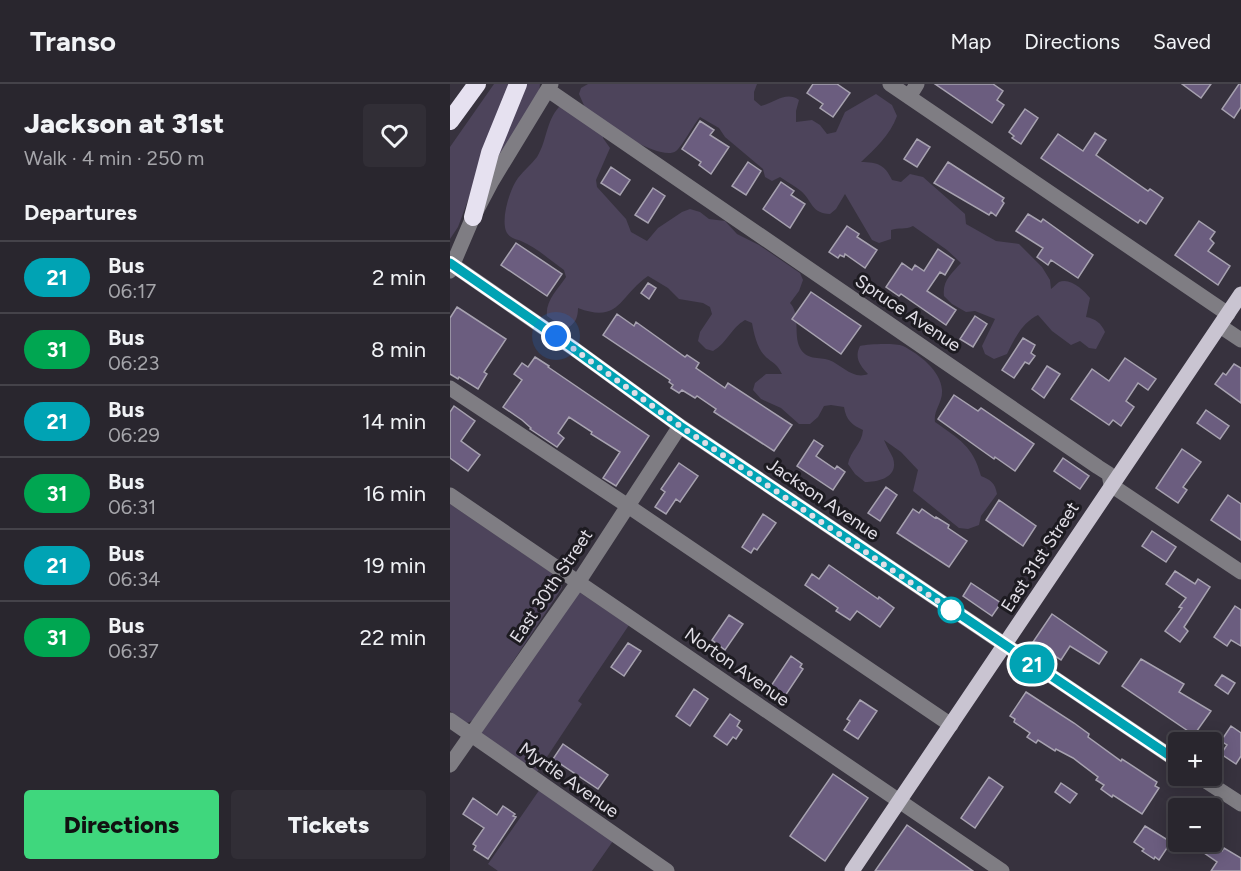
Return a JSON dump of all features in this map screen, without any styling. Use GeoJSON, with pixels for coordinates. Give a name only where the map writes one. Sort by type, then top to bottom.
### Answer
{"type":"FeatureCollection","features":[{"type":"Feature","properties":{"kind":"highway"},"geometry":{"type":"LineString","coordinates":[[450,121],[477,84]]}},
{"type":"Feature","properties":{"kind":"highway"},"geometry":{"type":"LineString","coordinates":[[473,217],[490,153],[518,84]]}},
{"type":"Feature","properties":{"kind":"main road","name":"East 31st Street"},"geometry":{"type":"LineString","coordinates":[[852,871],[1241,294]]}},
{"type":"Feature","properties":{"kind":"street"},"geometry":{"type":"LineString","coordinates":[[890,84],[913,90],[1224,320],[1241,340]]}},
{"type":"Feature","properties":{"kind":"street"},"geometry":{"type":"LineString","coordinates":[[451,266],[492,181],[550,87]]}},
{"type":"Feature","properties":{"kind":"street","name":"Spruce Avenue"},"geometry":{"type":"LineString","coordinates":[[550,87],[1109,474],[1111,485],[1241,572]]}},
{"type":"Feature","properties":{"kind":"street","name":"Jackson Avenue"},"geometry":{"type":"LineString","coordinates":[[451,266],[573,348],[680,426],[1168,755]]}},
{"type":"Feature","properties":{"kind":"street"},"geometry":{"type":"LineString","coordinates":[[450,388],[951,725]]}},
{"type":"Feature","properties":{"kind":"street","name":"East 30th Street"},"geometry":{"type":"LineString","coordinates":[[450,765],[579,581],[680,426]]}},
{"type":"Feature","properties":{"kind":"street","name":"Norton Avenue"},"geometry":{"type":"LineString","coordinates":[[450,495],[1002,871]]}},
{"type":"Feature","properties":{"kind":"street","name":"Myrtle Avenue"},"geometry":{"type":"LineString","coordinates":[[450,720],[667,871]]}},
{"type":"Feature","properties":{"kind":"street"},"geometry":{"type":"LineString","coordinates":[[1213,786],[1241,804]]}},
{"type":"Feature","properties":{"kind":"shaded area"},"geometry":{"type":"Polygon","coordinates":[[[494,84],[511,84],[458,227],[450,239],[450,147],[494,84]]]}},
{"type":"Feature","properties":{"kind":"shaded area"},"geometry":{"type":"Polygon","coordinates":[[[523,84],[540,84],[539,94],[491,174],[523,84]]]}},
{"type":"Feature","properties":{"kind":"shaded area"},"geometry":{"type":"Polygon","coordinates":[[[588,84],[757,84],[754,100],[761,106],[785,97],[799,100],[796,122],[812,120],[820,125],[827,134],[836,132],[845,112],[876,94],[892,105],[897,116],[877,147],[861,162],[880,165],[892,180],[901,182],[910,174],[923,177],[965,214],[966,224],[996,241],[1019,244],[1042,267],[1050,280],[1051,289],[1059,282],[1068,281],[1090,298],[1086,317],[1098,322],[1105,332],[1096,349],[1089,348],[1080,341],[1071,345],[1052,331],[1038,315],[1023,326],[1007,354],[994,359],[985,354],[982,346],[995,319],[975,311],[966,312],[944,296],[946,282],[961,263],[913,226],[891,230],[891,239],[879,243],[872,240],[845,194],[830,214],[819,212],[801,191],[780,177],[772,181],[765,177],[763,169],[725,137],[719,128],[700,117],[678,149],[670,153],[651,149],[605,124],[603,138],[610,148],[596,180],[597,187],[626,219],[631,232],[647,241],[658,228],[690,209],[700,212],[709,219],[725,221],[737,234],[759,245],[800,273],[803,280],[799,291],[790,303],[795,313],[798,343],[806,355],[829,360],[852,374],[863,375],[868,374],[858,358],[860,346],[894,344],[909,349],[928,364],[938,376],[942,390],[935,422],[964,444],[974,457],[981,476],[992,482],[996,490],[997,494],[981,516],[979,525],[968,529],[959,528],[913,491],[918,470],[901,452],[884,440],[893,458],[893,470],[890,474],[876,481],[865,482],[855,474],[848,464],[861,439],[863,430],[850,421],[844,407],[824,406],[818,417],[810,424],[799,424],[781,408],[761,399],[753,390],[755,383],[766,374],[782,374],[760,349],[752,323],[745,320],[718,348],[713,351],[706,349],[698,341],[700,332],[712,314],[710,307],[703,303],[679,299],[668,288],[648,276],[611,310],[603,313],[578,308],[575,320],[566,329],[547,316],[550,300],[566,277],[564,270],[532,247],[509,235],[505,225],[505,211],[515,183],[537,157],[551,118],[559,107],[586,110],[579,94],[581,88],[588,84]]]}},
{"type":"Feature","properties":{"kind":"shaded area"},"geometry":{"type":"Polygon","coordinates":[[[450,504],[562,580],[562,588],[474,720],[467,723],[450,711],[450,504]]]}},
{"type":"Feature","properties":{"kind":"shaded area"},"geometry":{"type":"Polygon","coordinates":[[[579,592],[629,625],[578,701],[582,704],[537,772],[480,733],[579,592]]]}},
{"type":"Feature","properties":{"kind":"shaded area"},"geometry":{"type":"Polygon","coordinates":[[[540,789],[613,841],[592,871],[498,871],[488,864],[540,789]]]}},
{"type":"Feature","properties":{"kind":"building"},"geometry":{"type":"Polygon","coordinates":[[[813,84],[837,84],[850,93],[833,117],[820,108],[823,104],[807,93],[813,84]]]}},
{"type":"Feature","properties":{"kind":"building"},"geometry":{"type":"Polygon","coordinates":[[[935,84],[993,84],[1003,91],[997,100],[1004,105],[992,123],[935,84]]]}},
{"type":"Feature","properties":{"kind":"building"},"geometry":{"type":"Polygon","coordinates":[[[1182,84],[1211,84],[1201,98],[1182,84]]]}},
{"type":"Feature","properties":{"kind":"building"},"geometry":{"type":"Polygon","coordinates":[[[1241,84],[1241,107],[1234,118],[1222,109],[1241,84]]]}},
{"type":"Feature","properties":{"kind":"building"},"geometry":{"type":"Polygon","coordinates":[[[1025,109],[1038,118],[1021,144],[1012,138],[1014,136],[1009,132],[1025,109]]]}},
{"type":"Feature","properties":{"kind":"building"},"geometry":{"type":"Polygon","coordinates":[[[700,121],[714,130],[710,135],[729,147],[711,174],[699,165],[701,162],[682,149],[700,121]]]}},
{"type":"Feature","properties":{"kind":"building"},"geometry":{"type":"Polygon","coordinates":[[[1095,133],[1106,140],[1096,155],[1148,191],[1150,189],[1163,198],[1146,224],[1140,220],[1138,223],[1041,158],[1058,134],[1083,151],[1095,133]]]}},
{"type":"Feature","properties":{"kind":"building"},"geometry":{"type":"Polygon","coordinates":[[[917,139],[930,147],[917,167],[904,159],[917,139]]]}},
{"type":"Feature","properties":{"kind":"building"},"geometry":{"type":"Polygon","coordinates":[[[748,162],[761,171],[746,195],[732,186],[748,162]]]}},
{"type":"Feature","properties":{"kind":"building"},"geometry":{"type":"Polygon","coordinates":[[[948,162],[1004,198],[1002,201],[1004,203],[996,216],[991,212],[989,215],[934,183],[948,162]]]}},
{"type":"Feature","properties":{"kind":"building"},"geometry":{"type":"Polygon","coordinates":[[[611,167],[630,180],[620,195],[601,183],[611,167]]]}},
{"type":"Feature","properties":{"kind":"building"},"geometry":{"type":"Polygon","coordinates":[[[781,182],[794,191],[791,195],[805,204],[790,228],[763,209],[781,182]]]}},
{"type":"Feature","properties":{"kind":"building"},"geometry":{"type":"Polygon","coordinates":[[[653,188],[665,196],[648,223],[635,215],[653,188]]]}},
{"type":"Feature","properties":{"kind":"building"},"geometry":{"type":"Polygon","coordinates":[[[1028,214],[1041,222],[1043,219],[1093,255],[1078,278],[1051,260],[1048,265],[1037,257],[1043,248],[1016,231],[1028,214]]]}},
{"type":"Feature","properties":{"kind":"building"},"geometry":{"type":"Polygon","coordinates":[[[1199,221],[1215,232],[1210,239],[1214,243],[1208,251],[1230,266],[1218,285],[1175,255],[1199,221]]]}},
{"type":"Feature","properties":{"kind":"building"},"geometry":{"type":"Polygon","coordinates":[[[847,226],[859,234],[857,237],[877,250],[865,268],[845,254],[844,257],[840,255],[838,258],[829,252],[847,226]]]}},
{"type":"Feature","properties":{"kind":"building"},"geometry":{"type":"Polygon","coordinates":[[[516,243],[562,274],[547,296],[501,265],[516,243]]]}},
{"type":"Feature","properties":{"kind":"building"},"geometry":{"type":"Polygon","coordinates":[[[938,249],[954,260],[945,275],[940,272],[927,291],[956,310],[946,325],[901,294],[899,296],[886,287],[902,263],[912,270],[915,265],[924,271],[938,249]]]}},
{"type":"Feature","properties":{"kind":"building"},"geometry":{"type":"Polygon","coordinates":[[[648,283],[656,288],[649,299],[641,293],[648,283]]]}},
{"type":"Feature","properties":{"kind":"building"},"geometry":{"type":"Polygon","coordinates":[[[811,292],[861,326],[841,354],[792,319],[811,292]]]}},
{"type":"Feature","properties":{"kind":"building"},"geometry":{"type":"Polygon","coordinates":[[[457,307],[506,339],[484,372],[487,374],[478,389],[450,374],[450,318],[457,307]]]}},
{"type":"Feature","properties":{"kind":"building"},"geometry":{"type":"Polygon","coordinates":[[[617,314],[634,326],[636,322],[685,357],[687,355],[699,363],[696,368],[725,388],[728,383],[792,425],[774,451],[714,412],[716,409],[697,396],[695,398],[682,390],[679,393],[671,388],[673,385],[669,382],[670,380],[603,335],[617,314]]]}},
{"type":"Feature","properties":{"kind":"building"},"geometry":{"type":"Polygon","coordinates":[[[975,316],[987,324],[973,347],[960,339],[975,316]]]}},
{"type":"Feature","properties":{"kind":"building"},"geometry":{"type":"Polygon","coordinates":[[[1023,338],[1035,345],[1031,353],[1035,356],[1029,364],[1025,362],[1014,378],[1002,370],[1023,338]]]}},
{"type":"Feature","properties":{"kind":"building"},"geometry":{"type":"Polygon","coordinates":[[[535,357],[649,436],[616,486],[603,478],[620,452],[591,434],[592,432],[569,417],[558,433],[564,438],[557,447],[503,407],[522,380],[514,374],[522,363],[528,367],[535,357]]]}},
{"type":"Feature","properties":{"kind":"building"},"geometry":{"type":"Polygon","coordinates":[[[1125,358],[1156,379],[1148,390],[1138,383],[1126,401],[1134,407],[1121,426],[1113,420],[1109,425],[1071,399],[1092,369],[1109,381],[1125,358]]]}},
{"type":"Feature","properties":{"kind":"building"},"geometry":{"type":"Polygon","coordinates":[[[1234,364],[1241,368],[1241,403],[1215,384],[1234,364]]]}},
{"type":"Feature","properties":{"kind":"building"},"geometry":{"type":"Polygon","coordinates":[[[1047,366],[1060,374],[1044,398],[1032,389],[1047,366]]]}},
{"type":"Feature","properties":{"kind":"building"},"geometry":{"type":"Polygon","coordinates":[[[954,395],[978,411],[981,408],[1034,444],[1015,471],[995,457],[994,459],[938,419],[954,395]]]}},
{"type":"Feature","properties":{"kind":"building"},"geometry":{"type":"Polygon","coordinates":[[[454,406],[475,421],[461,441],[480,455],[468,471],[450,458],[450,412],[454,406]]]}},
{"type":"Feature","properties":{"kind":"building"},"geometry":{"type":"Polygon","coordinates":[[[1206,410],[1229,426],[1220,439],[1197,423],[1206,410]]]}},
{"type":"Feature","properties":{"kind":"building"},"geometry":{"type":"Polygon","coordinates":[[[814,440],[823,446],[816,456],[835,469],[837,466],[845,472],[833,490],[797,466],[814,440]]]}},
{"type":"Feature","properties":{"kind":"building"},"geometry":{"type":"Polygon","coordinates":[[[1182,449],[1201,462],[1183,487],[1187,490],[1178,503],[1156,488],[1182,449]]]}},
{"type":"Feature","properties":{"kind":"building"},"geometry":{"type":"Polygon","coordinates":[[[1063,458],[1089,476],[1080,489],[1054,471],[1063,458]]]}},
{"type":"Feature","properties":{"kind":"building"},"geometry":{"type":"Polygon","coordinates":[[[679,463],[698,476],[680,502],[676,499],[666,514],[655,507],[665,492],[661,489],[679,463]]]}},
{"type":"Feature","properties":{"kind":"building"},"geometry":{"type":"Polygon","coordinates":[[[886,487],[897,495],[880,521],[868,513],[886,487]]]}},
{"type":"Feature","properties":{"kind":"building"},"geometry":{"type":"Polygon","coordinates":[[[1228,495],[1241,504],[1241,540],[1211,520],[1228,495]]]}},
{"type":"Feature","properties":{"kind":"building"},"geometry":{"type":"Polygon","coordinates":[[[999,500],[1036,526],[1023,546],[986,520],[999,500]]]}},
{"type":"Feature","properties":{"kind":"building"},"geometry":{"type":"Polygon","coordinates":[[[913,509],[919,513],[922,509],[936,517],[967,541],[949,567],[897,533],[913,509]]]}},
{"type":"Feature","properties":{"kind":"building"},"geometry":{"type":"Polygon","coordinates":[[[763,514],[776,523],[757,550],[754,548],[751,553],[742,547],[763,514]]]}},
{"type":"Feature","properties":{"kind":"building"},"geometry":{"type":"Polygon","coordinates":[[[1152,531],[1176,547],[1166,562],[1142,546],[1152,531]]]}},
{"type":"Feature","properties":{"kind":"building"},"geometry":{"type":"Polygon","coordinates":[[[829,565],[894,608],[880,627],[857,611],[850,620],[836,611],[838,608],[805,585],[812,574],[819,579],[829,565]]]}},
{"type":"Feature","properties":{"kind":"building"},"geometry":{"type":"Polygon","coordinates":[[[1175,571],[1195,584],[1198,579],[1210,587],[1184,627],[1188,631],[1180,642],[1165,631],[1182,608],[1179,607],[1186,598],[1166,584],[1175,571]]]}},
{"type":"Feature","properties":{"kind":"building"},"geometry":{"type":"Polygon","coordinates":[[[971,583],[1001,603],[992,616],[963,596],[971,583]]]}},
{"type":"Feature","properties":{"kind":"building"},"geometry":{"type":"Polygon","coordinates":[[[1235,606],[1241,610],[1241,646],[1231,640],[1227,646],[1214,637],[1235,606]]]}},
{"type":"Feature","properties":{"kind":"building"},"geometry":{"type":"Polygon","coordinates":[[[1052,614],[1107,652],[1099,664],[1070,646],[1061,660],[1033,642],[1052,614]]]}},
{"type":"Feature","properties":{"kind":"building"},"geometry":{"type":"Polygon","coordinates":[[[729,615],[743,624],[725,650],[712,640],[729,615]]]}},
{"type":"Feature","properties":{"kind":"building"},"geometry":{"type":"Polygon","coordinates":[[[628,643],[641,651],[624,676],[611,667],[628,643]]]}},
{"type":"Feature","properties":{"kind":"building"},"geometry":{"type":"Polygon","coordinates":[[[791,656],[802,664],[800,667],[803,669],[785,696],[771,686],[791,656]]]}},
{"type":"Feature","properties":{"kind":"building"},"geometry":{"type":"Polygon","coordinates":[[[1141,659],[1184,684],[1179,692],[1211,711],[1196,732],[1190,732],[1122,686],[1141,659]]]}},
{"type":"Feature","properties":{"kind":"building"},"geometry":{"type":"Polygon","coordinates":[[[1222,675],[1235,683],[1228,694],[1215,685],[1222,675]]]}},
{"type":"Feature","properties":{"kind":"building"},"geometry":{"type":"Polygon","coordinates":[[[694,689],[708,699],[690,726],[676,716],[694,689]]]}},
{"type":"Feature","properties":{"kind":"building"},"geometry":{"type":"Polygon","coordinates":[[[1026,692],[1074,723],[1089,734],[1088,737],[1121,761],[1122,759],[1157,782],[1155,786],[1159,788],[1142,814],[1101,789],[1104,785],[1096,780],[1098,777],[1073,758],[1056,749],[1055,751],[1038,740],[1036,743],[1027,737],[1030,733],[1014,722],[1015,719],[1010,716],[1026,692]]]}},
{"type":"Feature","properties":{"kind":"building"},"geometry":{"type":"Polygon","coordinates":[[[860,700],[877,711],[858,739],[844,730],[850,721],[847,719],[860,700]]]}},
{"type":"Feature","properties":{"kind":"building"},"geometry":{"type":"Polygon","coordinates":[[[730,714],[740,721],[737,726],[742,730],[736,739],[733,737],[727,745],[714,736],[730,714]]]}},
{"type":"Feature","properties":{"kind":"building"},"geometry":{"type":"Polygon","coordinates":[[[1231,726],[1241,733],[1241,756],[1236,764],[1222,755],[1227,745],[1222,740],[1231,726]]]}},
{"type":"Feature","properties":{"kind":"building"},"geometry":{"type":"Polygon","coordinates":[[[563,744],[608,775],[598,789],[553,759],[563,744]]]}},
{"type":"Feature","properties":{"kind":"building"},"geometry":{"type":"Polygon","coordinates":[[[833,774],[868,798],[825,861],[790,836],[833,774]]]}},
{"type":"Feature","properties":{"kind":"building"},"geometry":{"type":"Polygon","coordinates":[[[989,777],[1003,787],[975,828],[961,818],[989,777]]]}},
{"type":"Feature","properties":{"kind":"building"},"geometry":{"type":"Polygon","coordinates":[[[1061,783],[1077,794],[1070,803],[1055,792],[1061,783]]]}},
{"type":"Feature","properties":{"kind":"building"},"geometry":{"type":"Polygon","coordinates":[[[473,798],[497,815],[503,806],[516,817],[488,859],[474,850],[476,846],[473,844],[484,828],[463,814],[473,798]]]}},
{"type":"Feature","properties":{"kind":"building"},"geometry":{"type":"Polygon","coordinates":[[[907,825],[973,871],[875,871],[907,825]]]}},
{"type":"Feature","properties":{"kind":"building"},"geometry":{"type":"Polygon","coordinates":[[[1145,826],[1168,840],[1168,846],[1159,860],[1142,851],[1144,849],[1134,842],[1145,826]]]}},
{"type":"Feature","properties":{"kind":"building"},"geometry":{"type":"Polygon","coordinates":[[[1224,848],[1241,858],[1241,871],[1211,871],[1217,862],[1203,852],[1222,852],[1224,848]]]}},
{"type":"Feature","properties":{"kind":"bus line","name":"21"},"geometry":{"type":"LineString","coordinates":[[450,263],[680,426],[1168,755]]}},
{"type":"Feature","properties":{"kind":"route"},"geometry":{"type":"LineString","coordinates":[[556,336],[680,426],[951,610]]}}]}
